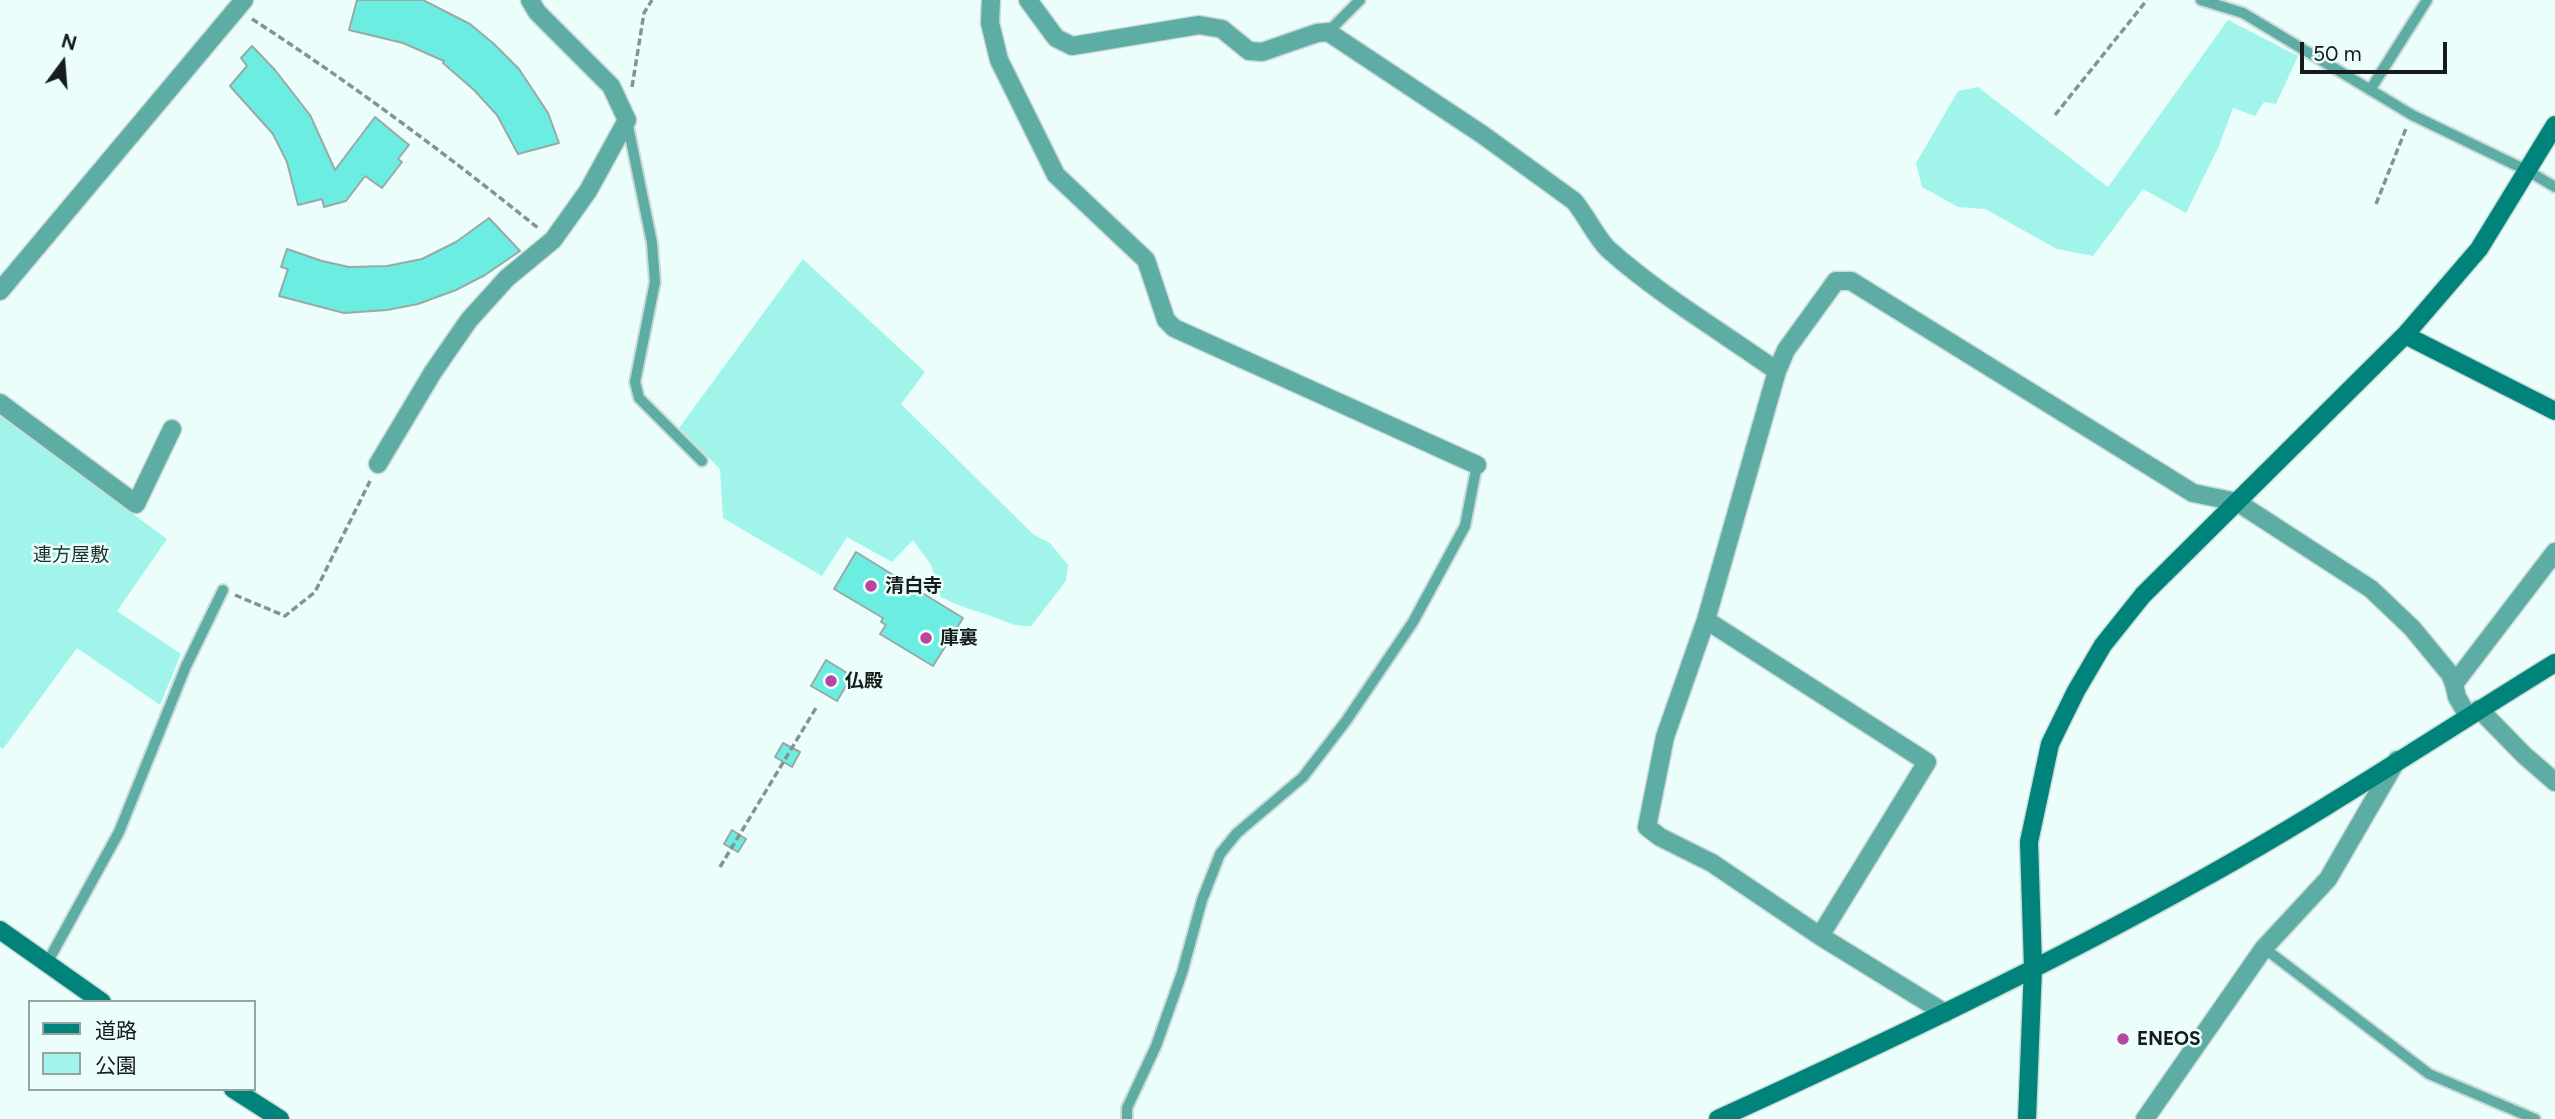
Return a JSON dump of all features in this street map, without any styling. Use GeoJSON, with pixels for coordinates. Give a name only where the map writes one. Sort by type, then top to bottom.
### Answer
{"type":"FeatureCollection","features":[{"type":"Feature","properties":{"kind":"street"},"geometry":{"type":"LineString","coordinates":[[0,291],[244,0]]}},
{"type":"Feature","properties":{"kind":"street"},"geometry":{"type":"LineString","coordinates":[[378,464],[433,372],[469,320],[507,278],[553,240],[588,191],[627,120],[611,86],[537,12],[530,0]]}},
{"type":"Feature","properties":{"kind":"street"},"geometry":{"type":"LineString","coordinates":[[991,0],[990,23],[999,60],[1056,175],[1146,260],[1166,320],[1174,328],[1477,465]]}},
{"type":"Feature","properties":{"kind":"street"},"geometry":{"type":"LineString","coordinates":[[1028,0],[1056,38],[1072,46],[1199,25],[1222,29],[1249,51],[1262,52],[1317,33],[1328,32],[1483,135],[1574,201],[1606,247],[1657,287],[1777,371]]}},
{"type":"Feature","properties":{"kind":"street"},"geometry":{"type":"LineString","coordinates":[[2027,1119],[2033,967],[2029,842],[2050,744],[2076,691],[2103,645],[2143,596],[2405,335],[2479,249],[2555,125]]}},
{"type":"Feature","properties":{"kind":"street"},"geometry":{"type":"LineString","coordinates":[[1945,1013],[1820,936],[1712,863],[1660,837],[1647,827],[1665,737],[1706,620],[1777,371],[1786,350],[1836,281],[1852,281],[2193,493],[2237,502],[2371,589],[2412,628],[2450,674],[2457,697],[2555,782]]}},
{"type":"Feature","properties":{"kind":"street"},"geometry":{"type":"LineString","coordinates":[[2405,335],[2555,411]]}},
{"type":"Feature","properties":{"kind":"street"},"geometry":{"type":"LineString","coordinates":[[0,403],[136,504],[172,429]]}},
{"type":"Feature","properties":{"kind":"street"},"geometry":{"type":"LineString","coordinates":[[2454,684],[2555,552]]}},
{"type":"Feature","properties":{"kind":"street"},"geometry":{"type":"LineString","coordinates":[[1706,620],[1927,762],[1820,936]]}},
{"type":"Feature","properties":{"kind":"street"},"geometry":{"type":"LineString","coordinates":[[1718,1119],[1945,1013],[2202,879],[2555,663]]}},
{"type":"Feature","properties":{"kind":"street"},"geometry":{"type":"LineString","coordinates":[[2145,1119],[2264,948],[2328,879],[2397,760]]}},
{"type":"Feature","properties":{"kind":"street"},"geometry":{"type":"LineString","coordinates":[[0,930],[99,1000]]}},
{"type":"Feature","properties":{"kind":"street"},"geometry":{"type":"LineString","coordinates":[[236,1091],[280,1119]]}},
{"type":"Feature","properties":{"kind":"lane"},"geometry":{"type":"LineString","coordinates":[[1328,32],[1360,0]]}},
{"type":"Feature","properties":{"kind":"lane"},"geometry":{"type":"LineString","coordinates":[[2201,0],[2243,13],[2412,115],[2528,171],[2555,187]]}},
{"type":"Feature","properties":{"kind":"lane"},"geometry":{"type":"LineString","coordinates":[[2370,90],[2427,0]]}},
{"type":"Feature","properties":{"kind":"lane"},"geometry":{"type":"LineString","coordinates":[[627,120],[652,243],[655,282],[635,383],[639,398],[702,461]]}},
{"type":"Feature","properties":{"kind":"lane"},"geometry":{"type":"LineString","coordinates":[[1127,1119],[1127,1108],[1156,1046],[1182,973],[1202,900],[1220,854],[1237,833],[1303,777],[1346,721],[1413,622],[1465,526],[1477,465]]}},
{"type":"Feature","properties":{"kind":"lane"},"geometry":{"type":"LineString","coordinates":[[47,963],[119,832],[186,666],[223,590]]}},
{"type":"Feature","properties":{"kind":"lane"},"geometry":{"type":"LineString","coordinates":[[2264,948],[2429,1074],[2535,1119]]}},
{"type":"Feature","properties":{"kind":"path"},"geometry":{"type":"LineString","coordinates":[[627,120],[644,13],[652,0]]}},
{"type":"Feature","properties":{"kind":"path"},"geometry":{"type":"LineString","coordinates":[[2055,115],[2147,0]]}},
{"type":"Feature","properties":{"kind":"path"},"geometry":{"type":"LineString","coordinates":[[252,19],[317,61],[429,142],[553,240]]}},
{"type":"Feature","properties":{"kind":"path"},"geometry":{"type":"LineString","coordinates":[[2376,204],[2412,115]]}},
{"type":"Feature","properties":{"kind":"path"},"geometry":{"type":"LineString","coordinates":[[223,590],[285,615],[315,592],[378,464]]}},
{"type":"Feature","properties":{"kind":"path"},"geometry":{"type":"LineString","coordinates":[[720,867],[816,708]]}},
{"type":"Feature","properties":{"kind":"green space"},"geometry":{"type":"Polygon","coordinates":[[[2228,20],[2298,56],[2276,104],[2264,102],[2255,116],[2233,108],[2219,146],[2186,213],[2143,189],[2093,256],[2057,249],[1985,209],[1958,207],[1922,187],[1916,163],[1958,91],[1978,87],[2108,187],[2228,20]]]}},
{"type":"Feature","properties":{"kind":"green space"},"geometry":{"type":"Polygon","coordinates":[[[803,259],[925,372],[901,404],[1034,535],[1050,543],[1068,565],[1066,581],[1031,626],[1013,624],[941,597],[931,565],[913,540],[892,562],[847,537],[822,576],[723,518],[720,469],[679,428],[803,259]]]}},
{"type":"Feature","properties":{"kind":"green space","name":"連方屋敷"},"geometry":{"type":"Polygon","coordinates":[[[0,416],[167,539],[117,611],[181,654],[160,705],[77,648],[3,749],[0,747],[0,416]]]}},
{"type":"Feature","properties":{"kind":"building"},"geometry":{"type":"Polygon","coordinates":[[[357,0],[423,0],[470,24],[519,69],[548,113],[559,143],[518,154],[497,115],[443,63],[444,61],[403,43],[349,30],[357,0]]]}},
{"type":"Feature","properties":{"kind":"building"},"geometry":{"type":"Polygon","coordinates":[[[252,46],[275,70],[310,115],[335,170],[375,117],[409,145],[398,159],[402,162],[382,188],[365,176],[346,201],[324,207],[322,199],[298,205],[287,162],[273,134],[230,86],[247,66],[241,58],[252,46]]]}},
{"type":"Feature","properties":{"kind":"building"},"geometry":{"type":"Polygon","coordinates":[[[489,218],[520,251],[485,275],[456,290],[418,304],[387,310],[344,313],[279,296],[288,269],[281,267],[287,249],[349,267],[387,266],[422,259],[456,242],[489,218]]]}},
{"type":"Feature","properties":{"kind":"building"},"geometry":{"type":"Polygon","coordinates":[[[856,552],[963,618],[933,666],[880,634],[886,625],[881,622],[883,618],[834,589],[856,552]]]}},
{"type":"Feature","properties":{"kind":"building","name":"仏殿"},"geometry":{"type":"Polygon","coordinates":[[[826,660],[852,676],[837,701],[811,686],[826,660]]]}},
{"type":"Feature","properties":{"kind":"building"},"geometry":{"type":"Polygon","coordinates":[[[783,743],[800,752],[792,767],[775,757],[783,743]]]}},
{"type":"Feature","properties":{"kind":"building"},"geometry":{"type":"Polygon","coordinates":[[[732,830],[746,839],[738,852],[724,844],[732,830]]]}},
{"type":"Feature","properties":{"kind":"place","name":"清白寺"},"geometry":{"type":"Point","coordinates":[871,586]}},
{"type":"Feature","properties":{"kind":"place","name":"庫裏"},"geometry":{"type":"Point","coordinates":[926,638]}},
{"type":"Feature","properties":{"kind":"place","name":"仏殿"},"geometry":{"type":"Point","coordinates":[831,681]}},
{"type":"Feature","properties":{"kind":"place","name":"ENEOS"},"geometry":{"type":"Point","coordinates":[2123,1039]}}]}
